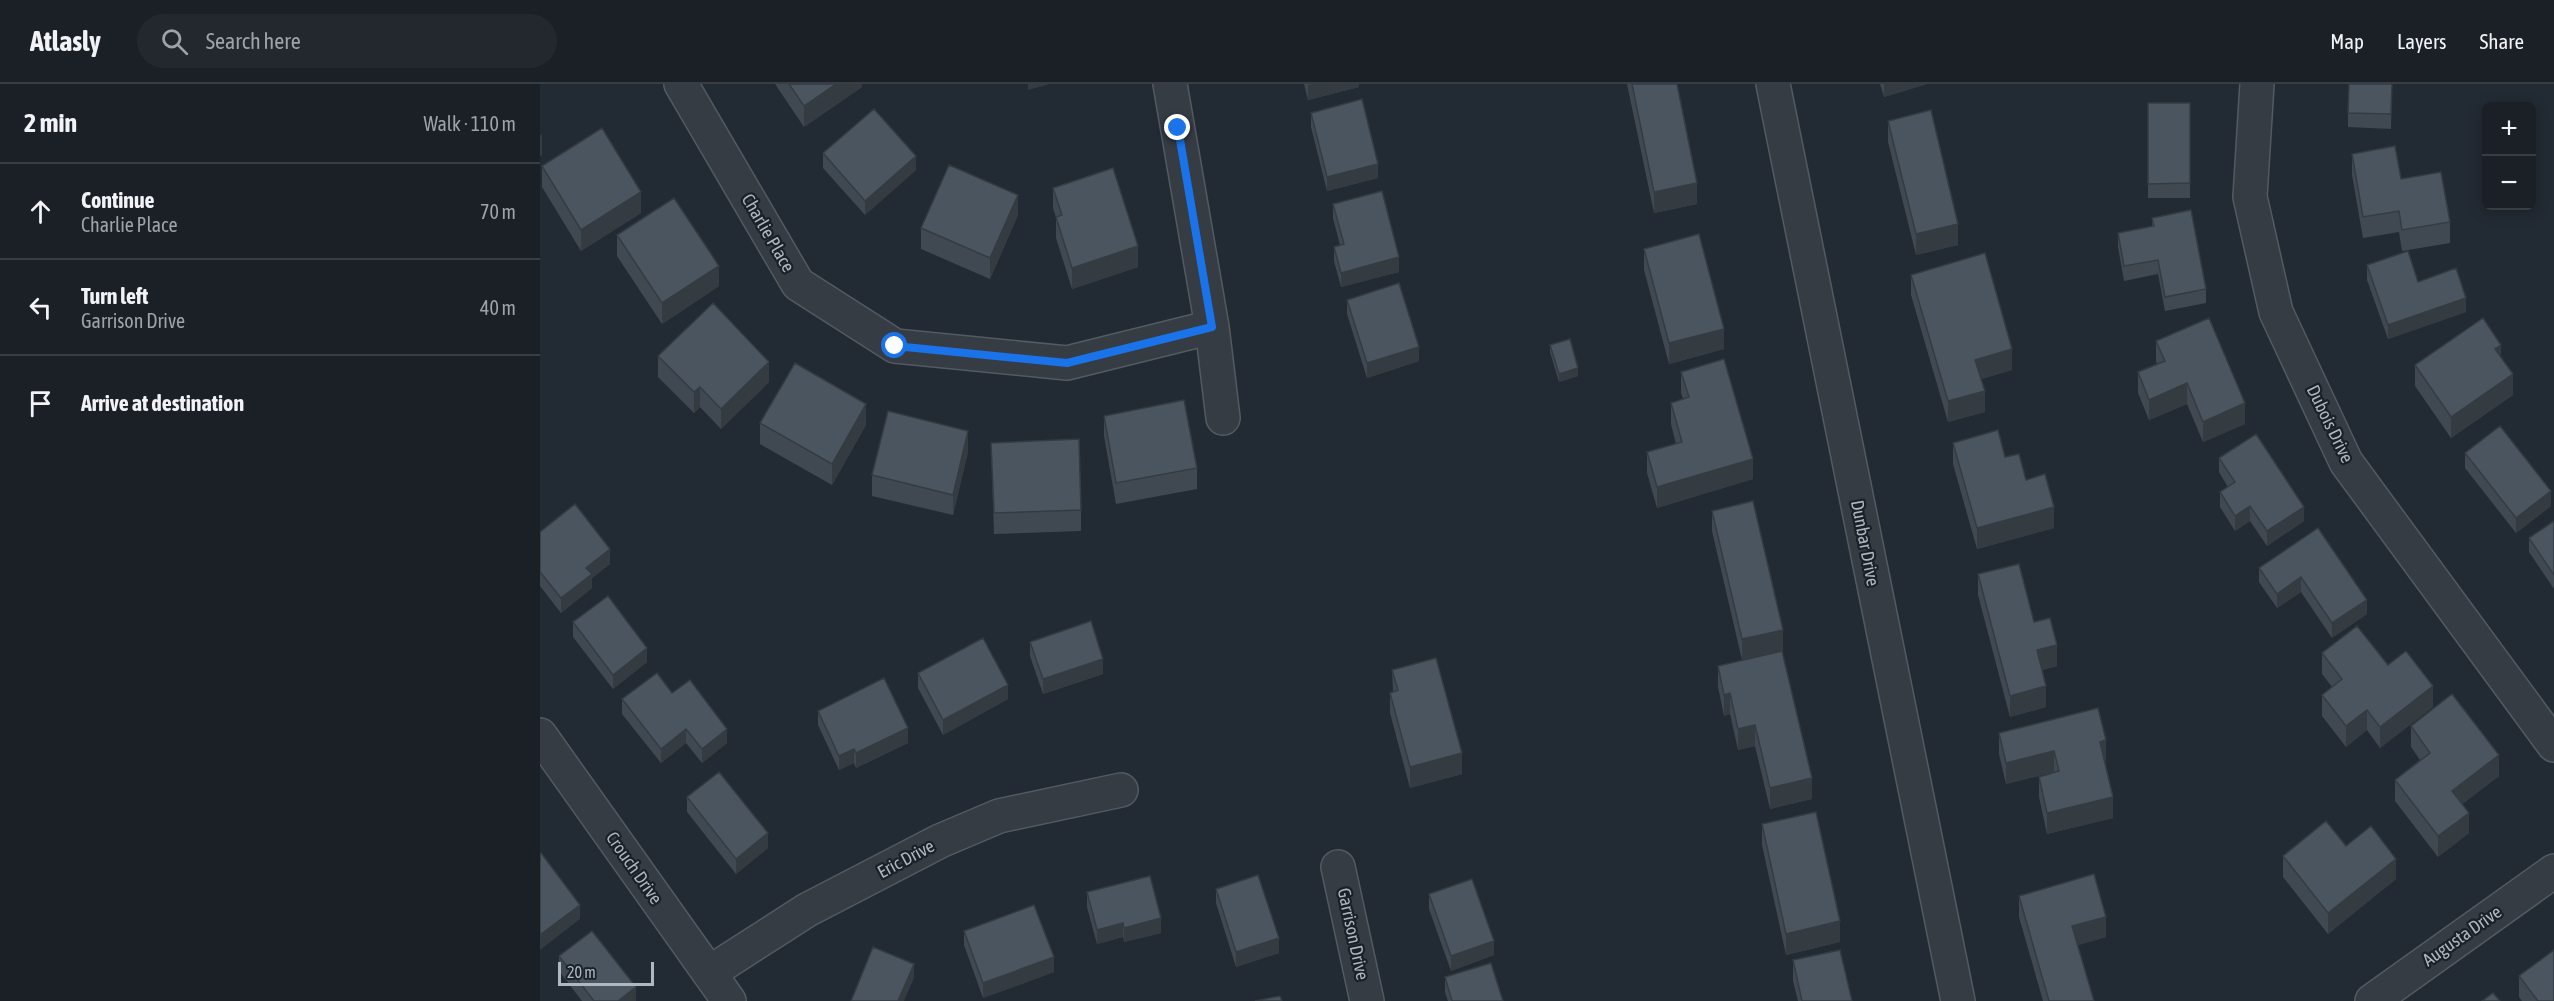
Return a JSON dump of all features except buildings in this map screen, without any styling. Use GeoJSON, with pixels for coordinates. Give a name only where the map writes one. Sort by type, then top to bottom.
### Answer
{"type":"FeatureCollection","features":[{"type":"Feature","properties":{"kind":"street","name":"Charlie Place"},"geometry":{"type":"LineString","coordinates":[[681,84],[798,284],[895,346],[1067,363],[1212,327]]}},
{"type":"Feature","properties":{"kind":"street"},"geometry":{"type":"LineString","coordinates":[[1170,84],[1212,327],[1223,418]]}},
{"type":"Feature","properties":{"kind":"street","name":"Dunbar Drive"},"geometry":{"type":"LineString","coordinates":[[1773,84],[1958,1001]]}},
{"type":"Feature","properties":{"kind":"street","name":"Dubois Drive"},"geometry":{"type":"LineString","coordinates":[[2257,84],[2250,197],[2277,312],[2346,462],[2554,745]]}},
{"type":"Feature","properties":{"kind":"street","name":"Crouch Drive"},"geometry":{"type":"LineString","coordinates":[[540,735],[729,1001]]}},
{"type":"Feature","properties":{"kind":"street","name":"Eric Drive"},"geometry":{"type":"LineString","coordinates":[[709,973],[807,910],[940,841],[999,816],[1121,790]]}},
{"type":"Feature","properties":{"kind":"street","name":"Garrison Drive"},"geometry":{"type":"LineString","coordinates":[[1338,867],[1367,1001]]}},
{"type":"Feature","properties":{"kind":"street","name":"Augusta Drive"},"geometry":{"type":"LineString","coordinates":[[2372,1001],[2554,871]]}},
{"type":"Feature","properties":{"kind":"route"},"geometry":{"type":"LineString","coordinates":[[895,346],[1067,363],[1212,327],[1178,128]]}}]}
